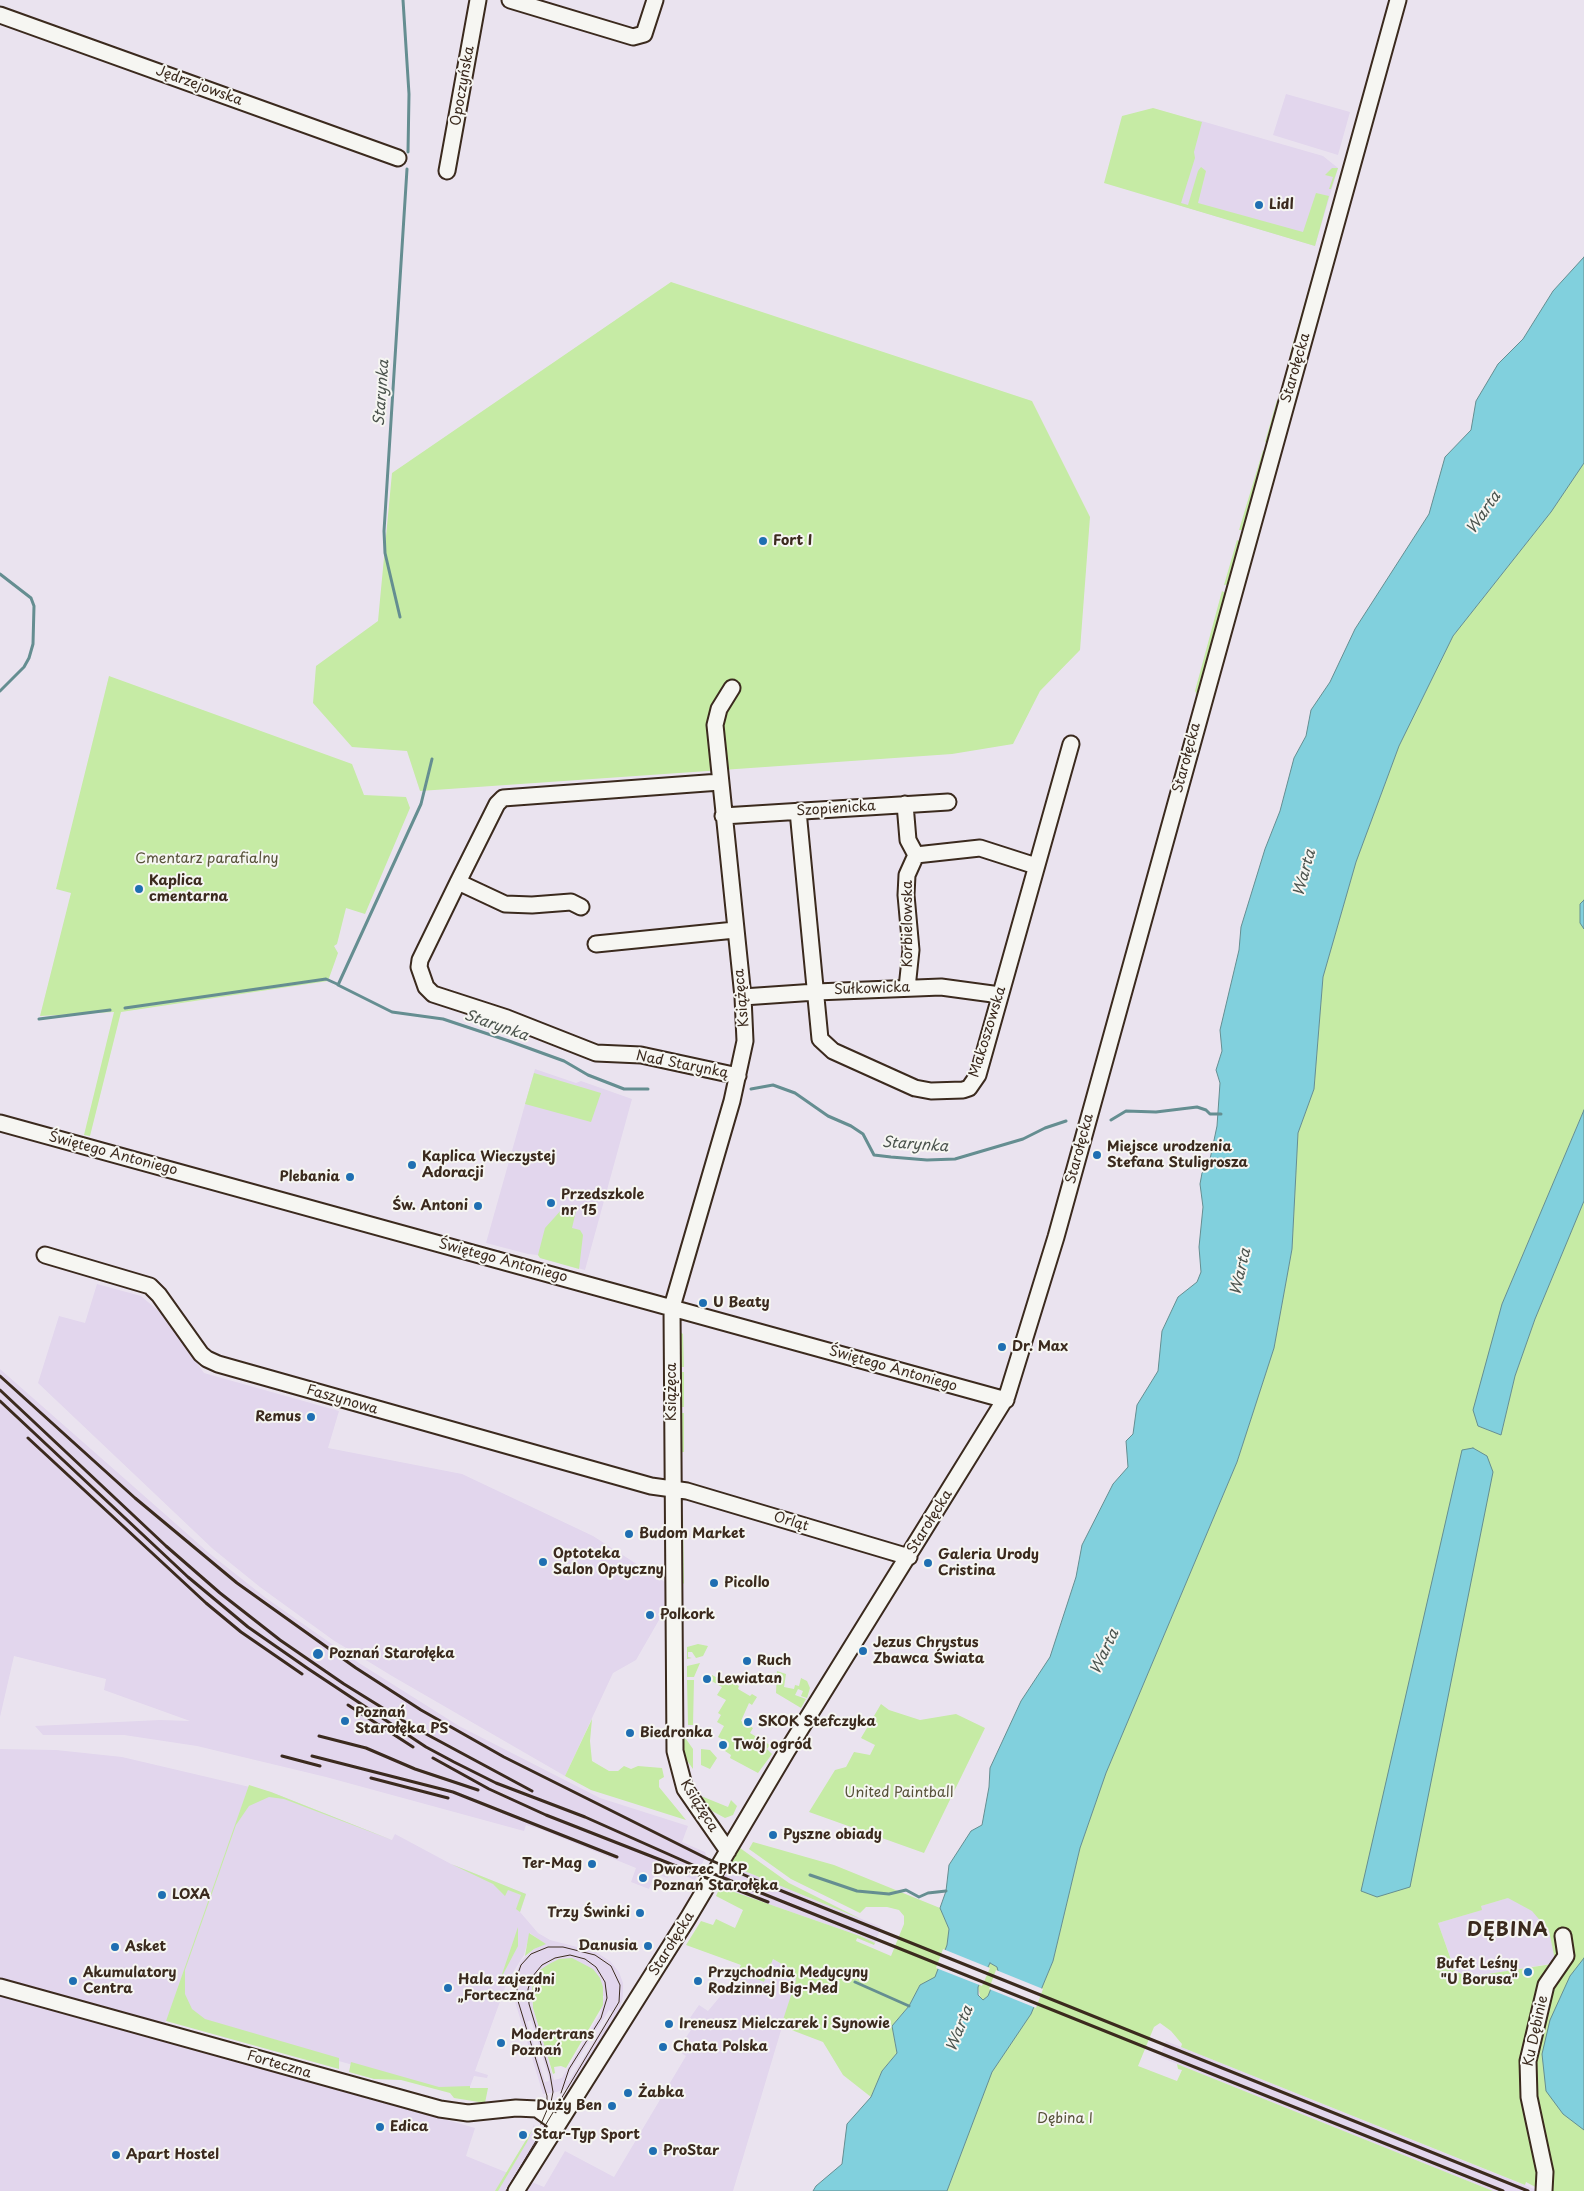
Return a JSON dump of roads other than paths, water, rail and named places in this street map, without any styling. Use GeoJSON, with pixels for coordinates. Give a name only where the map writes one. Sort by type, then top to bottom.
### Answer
{"type":"FeatureCollection","features":[{"type":"Feature","properties":{"kind":"street","name":"Opoczyńska"},"geometry":{"type":"LineString","coordinates":[[447,171],[478,0]]}},
{"type":"Feature","properties":{"kind":"street"},"geometry":{"type":"LineString","coordinates":[[510,0],[633,38],[644,34],[655,0]]}},
{"type":"Feature","properties":{"kind":"street","name":"Starołęcka"},"geometry":{"type":"LineString","coordinates":[[516,2191],[688,1918],[1006,1400],[1053,1248],[1398,0]]}},
{"type":"Feature","properties":{"kind":"street","name":"Jędrzejowska"},"geometry":{"type":"LineString","coordinates":[[0,15],[398,158]]}},
{"type":"Feature","properties":{"kind":"street","name":"Książęca"},"geometry":{"type":"LineString","coordinates":[[728,1851],[685,1789],[676,1761],[673,1489],[676,1308],[738,1076],[745,1041],[743,998],[715,724],[719,709],[732,688]]}},
{"type":"Feature","properties":{"kind":"street","name":"Makoszowska"},"geometry":{"type":"LineString","coordinates":[[798,811],[816,992],[818,1031],[825,1045],[915,1088],[955,1091],[969,1088],[978,1074],[1071,744]]}},
{"type":"Feature","properties":{"kind":"street","name":"Nad Starynką"},"geometry":{"type":"LineString","coordinates":[[720,782],[503,798],[497,804],[419,964],[420,972],[430,993],[507,1018],[596,1053],[641,1055],[738,1076]]}},
{"type":"Feature","properties":{"kind":"street","name":"Szopienicka"},"geometry":{"type":"LineString","coordinates":[[723,816],[948,802]]}},
{"type":"Feature","properties":{"kind":"street"},"geometry":{"type":"LineString","coordinates":[[905,804],[908,840],[916,855],[980,848],[1036,866]]}},
{"type":"Feature","properties":{"kind":"street","name":"Korbielowska"},"geometry":{"type":"LineString","coordinates":[[908,988],[911,950],[906,895],[907,875],[916,855]]}},
{"type":"Feature","properties":{"kind":"street"},"geometry":{"type":"LineString","coordinates":[[458,882],[505,904],[539,905],[571,902],[581,906]]}},
{"type":"Feature","properties":{"kind":"street"},"geometry":{"type":"LineString","coordinates":[[596,944],[735,930]]}},
{"type":"Feature","properties":{"kind":"street","name":"Sułkowicka"},"geometry":{"type":"LineString","coordinates":[[743,998],[816,992],[908,988],[960,988],[1000,995]]}},
{"type":"Feature","properties":{"kind":"street","name":"Świętego Antoniego"},"geometry":{"type":"LineString","coordinates":[[0,1123],[1006,1400]]}},
{"type":"Feature","properties":{"kind":"street","name":"Faszynowa"},"geometry":{"type":"LineString","coordinates":[[45,1255],[150,1286],[159,1295],[201,1354],[212,1362],[495,1444],[651,1486],[673,1489]]}},
{"type":"Feature","properties":{"kind":"street","name":"Orląt"},"geometry":{"type":"LineString","coordinates":[[673,1489],[687,1491],[908,1557]]}},
{"type":"Feature","properties":{"kind":"street","name":"Ku Dębinie"},"geometry":{"type":"LineString","coordinates":[[1544,2191],[1545,2172],[1529,2097],[1528,2062],[1546,1985],[1566,1956],[1563,1936]]}},
{"type":"Feature","properties":{"kind":"street","name":"Forteczna"},"geometry":{"type":"LineString","coordinates":[[0,1987],[440,2109],[468,2113],[516,2108],[536,2109],[558,2124]]}},
{"type":"Feature","properties":{"kind":"water","name":"Warta"},"geometry":{"type":"Polygon","coordinates":[[[1584,257],[1584,463],[1551,512],[1453,636],[1399,746],[1356,862],[1323,977],[1314,1089],[1298,1133],[1292,1249],[1274,1348],[1237,1462],[1106,1773],[1080,1848],[1053,1961],[1031,2014],[992,2072],[947,2191],[813,2191],[816,2186],[842,2164],[847,2124],[871,2097],[882,2071],[897,2053],[892,2026],[909,2006],[920,1985],[935,1977],[947,1945],[949,1929],[940,1908],[946,1891],[949,1865],[971,1831],[982,1825],[989,1787],[990,1768],[1021,1701],[1050,1657],[1076,1577],[1082,1545],[1113,1484],[1128,1467],[1126,1441],[1133,1434],[1137,1405],[1158,1371],[1162,1331],[1178,1297],[1197,1282],[1201,1272],[1199,1247],[1203,1207],[1200,1184],[1202,1173],[1209,1164],[1217,1126],[1220,1083],[1216,1070],[1222,1051],[1220,1030],[1239,950],[1241,927],[1265,849],[1280,811],[1294,758],[1306,736],[1311,710],[1330,682],[1355,629],[1429,514],[1445,457],[1471,430],[1476,401],[1498,364],[1523,339],[1553,291],[1584,257]],[[990,1963],[978,1987],[978,1995],[983,2000],[988,1996],[998,1971],[997,1967],[990,1963]]]}},
{"type":"Feature","properties":{"kind":"water"},"geometry":{"type":"Polygon","coordinates":[[[1584,900],[1584,929],[1580,923],[1580,904],[1584,900]]]}},
{"type":"Feature","properties":{"kind":"water"},"geometry":{"type":"Polygon","coordinates":[[[1584,1110],[1584,1201],[1535,1319],[1515,1376],[1501,1435],[1478,1426],[1473,1410],[1502,1304],[1584,1110]]]}},
{"type":"Feature","properties":{"kind":"water"},"geometry":{"type":"Polygon","coordinates":[[[1473,1448],[1487,1456],[1493,1472],[1410,1887],[1377,1897],[1361,1891],[1462,1450],[1473,1448]]]}},
{"type":"Feature","properties":{"kind":"water"},"geometry":{"type":"Polygon","coordinates":[[[1584,1958],[1584,2130],[1563,2114],[1546,2091],[1542,2054],[1550,2020],[1570,1976],[1584,1958]]]}},
{"type":"Feature","properties":{"kind":"waterway","name":"Starynka"},"geometry":{"type":"LineString","coordinates":[[403,0],[409,94],[408,152]]}},
{"type":"Feature","properties":{"kind":"waterway","name":"Starynka"},"geometry":{"type":"LineString","coordinates":[[400,617],[385,553],[384,531],[407,169]]}},
{"type":"Feature","properties":{"kind":"waterway","name":"Starynka"},"geometry":{"type":"LineString","coordinates":[[0,574],[31,598],[34,606],[33,644],[29,658],[24,667],[0,691]]}},
{"type":"Feature","properties":{"kind":"waterway","name":"Starynka"},"geometry":{"type":"LineString","coordinates":[[432,759],[421,804],[338,985],[392,1012],[443,1019],[564,1061],[588,1075],[624,1089],[648,1089]]}},
{"type":"Feature","properties":{"kind":"waterway","name":"Starynka"},"geometry":{"type":"LineString","coordinates":[[125,1008],[326,979],[337,984]]}},
{"type":"Feature","properties":{"kind":"waterway","name":"Starynka"},"geometry":{"type":"LineString","coordinates":[[39,1019],[110,1010]]}},
{"type":"Feature","properties":{"kind":"waterway","name":"Starynka"},"geometry":{"type":"LineString","coordinates":[[751,1089],[773,1085],[795,1093],[828,1116],[851,1126],[863,1134],[874,1155],[891,1157],[927,1160],[955,1159],[1023,1139],[1045,1128],[1066,1121]]}},
{"type":"Feature","properties":{"kind":"waterway","name":"Starynka"},"geometry":{"type":"LineString","coordinates":[[1111,1120],[1126,1111],[1156,1112],[1197,1107],[1206,1110],[1210,1114],[1221,1114]]}},
{"type":"Feature","properties":{"kind":"waterway"},"geometry":{"type":"LineString","coordinates":[[810,1875],[857,1891],[889,1894],[906,1890],[919,1897],[928,1893],[946,1891]]}},
{"type":"Feature","properties":{"kind":"waterway"},"geometry":{"type":"LineString","coordinates":[[855,1982],[909,2006]]}},
{"type":"Feature","properties":{"kind":"tram line"},"geometry":{"type":"LineString","coordinates":[[506,2191],[619,2002],[620,1985],[611,1966],[595,1955],[563,1947],[548,1947],[531,1954],[521,1965],[516,1979],[518,2001],[547,2096],[547,2110],[541,2124]]}},
{"type":"Feature","properties":{"kind":"tram line"},"geometry":{"type":"LineString","coordinates":[[551,2102],[553,2092],[550,2074],[529,2004],[528,1989],[532,1977],[542,1965],[555,1958],[570,1955],[585,1959],[596,1967],[605,1982],[607,1998],[601,2018],[569,2069],[561,2093]]}},
{"type":"Feature","properties":{"kind":"railway"},"geometry":{"type":"LineString","coordinates":[[0,1376],[135,1498],[237,1583],[356,1668],[421,1710],[504,1757],[708,1859],[767,1885],[1528,2191]]}},
{"type":"Feature","properties":{"kind":"railway"},"geometry":{"type":"LineString","coordinates":[[0,1390],[166,1546],[220,1593],[280,1640],[344,1684],[415,1728],[532,1791]]}},
{"type":"Feature","properties":{"kind":"railway"},"geometry":{"type":"LineString","coordinates":[[0,1401],[188,1577],[248,1627],[426,1747],[454,1762],[496,1783],[585,1817],[704,1870],[1503,2191]]}},
{"type":"Feature","properties":{"kind":"railway"},"geometry":{"type":"LineString","coordinates":[[28,1438],[206,1603],[241,1632],[302,1674]]}},
{"type":"Feature","properties":{"kind":"railway"},"geometry":{"type":"LineString","coordinates":[[348,1705],[413,1747]]}},
{"type":"Feature","properties":{"kind":"railway"},"geometry":{"type":"LineString","coordinates":[[319,1736],[366,1748],[415,1769],[478,1790]]}},
{"type":"Feature","properties":{"kind":"railway"},"geometry":{"type":"LineString","coordinates":[[282,1756],[320,1766]]}},
{"type":"Feature","properties":{"kind":"railway"},"geometry":{"type":"LineString","coordinates":[[312,1756],[453,1792],[617,1857]]}},
{"type":"Feature","properties":{"kind":"railway"},"geometry":{"type":"LineString","coordinates":[[433,1758],[489,1789],[546,1815],[768,1902]]}},
{"type":"Feature","properties":{"kind":"railway"},"geometry":{"type":"LineString","coordinates":[[371,1778],[448,1798]]}},
{"type":"Feature","properties":{"kind":"place","name":"Lidl"},"geometry":{"type":"Point","coordinates":[1259,205]}},
{"type":"Feature","properties":{"kind":"place","name":"Fort I"},"geometry":{"type":"Point","coordinates":[763,541]}},
{"type":"Feature","properties":{"kind":"place","name":"Kaplica cmentarna"},"geometry":{"type":"Point","coordinates":[139,889]}},
{"type":"Feature","properties":{"kind":"place","name":"Miejsce urodzenia Stefana Stuligrosza"},"geometry":{"type":"Point","coordinates":[1097,1155]}},
{"type":"Feature","properties":{"kind":"place","name":"Kaplica Wieczystej Adoracji"},"geometry":{"type":"Point","coordinates":[412,1165]}},
{"type":"Feature","properties":{"kind":"place","name":"Plebania"},"geometry":{"type":"Point","coordinates":[350,1177]}},
{"type":"Feature","properties":{"kind":"place","name":"Przedszkole nr 15"},"geometry":{"type":"Point","coordinates":[551,1203]}},
{"type":"Feature","properties":{"kind":"place","name":"Św. Antoni"},"geometry":{"type":"Point","coordinates":[478,1206]}},
{"type":"Feature","properties":{"kind":"place","name":"U Beaty"},"geometry":{"type":"Point","coordinates":[703,1303]}},
{"type":"Feature","properties":{"kind":"place","name":"Dr. Max"},"geometry":{"type":"Point","coordinates":[1002,1347]}},
{"type":"Feature","properties":{"kind":"place","name":"Remus"},"geometry":{"type":"Point","coordinates":[311,1417]}},
{"type":"Feature","properties":{"kind":"place","name":"Budom Market"},"geometry":{"type":"Point","coordinates":[629,1534]}},
{"type":"Feature","properties":{"kind":"place","name":"Optoteka Salon Optyczny"},"geometry":{"type":"Point","coordinates":[543,1562]}},
{"type":"Feature","properties":{"kind":"place","name":"Galeria Urody Cristina"},"geometry":{"type":"Point","coordinates":[928,1563]}},
{"type":"Feature","properties":{"kind":"place","name":"Picollo"},"geometry":{"type":"Point","coordinates":[714,1583]}},
{"type":"Feature","properties":{"kind":"place","name":"Polkork"},"geometry":{"type":"Point","coordinates":[650,1615]}},
{"type":"Feature","properties":{"kind":"place","name":"Jezus Chrystus Zbawca Świata"},"geometry":{"type":"Point","coordinates":[863,1651]}},
{"type":"Feature","properties":{"kind":"place","name":"Poznań Starołęka"},"geometry":{"type":"Point","coordinates":[318,1654]}},
{"type":"Feature","properties":{"kind":"place","name":"Ruch"},"geometry":{"type":"Point","coordinates":[747,1661]}},
{"type":"Feature","properties":{"kind":"place","name":"Lewiatan"},"geometry":{"type":"Point","coordinates":[707,1679]}},
{"type":"Feature","properties":{"kind":"place","name":"Poznań Starołęka PS"},"geometry":{"type":"Point","coordinates":[345,1721]}},
{"type":"Feature","properties":{"kind":"place","name":"SKOK Stefczyka"},"geometry":{"type":"Point","coordinates":[748,1722]}},
{"type":"Feature","properties":{"kind":"place","name":"Biedronka"},"geometry":{"type":"Point","coordinates":[630,1733]}},
{"type":"Feature","properties":{"kind":"place","name":"Twój ogród"},"geometry":{"type":"Point","coordinates":[723,1745]}},
{"type":"Feature","properties":{"kind":"place","name":"Pyszne obiady"},"geometry":{"type":"Point","coordinates":[773,1835]}},
{"type":"Feature","properties":{"kind":"place","name":"Ter-Mag"},"geometry":{"type":"Point","coordinates":[592,1864]}},
{"type":"Feature","properties":{"kind":"place","name":"Dworzec PKP Poznań Starołęka"},"geometry":{"type":"Point","coordinates":[643,1878]}},
{"type":"Feature","properties":{"kind":"place","name":"LOXA"},"geometry":{"type":"Point","coordinates":[162,1895]}},
{"type":"Feature","properties":{"kind":"place","name":"Trzy Świnki"},"geometry":{"type":"Point","coordinates":[640,1913]}},
{"type":"Feature","properties":{"kind":"place","name":"Danusia"},"geometry":{"type":"Point","coordinates":[648,1946]}},
{"type":"Feature","properties":{"kind":"place","name":"Asket"},"geometry":{"type":"Point","coordinates":[115,1947]}},
{"type":"Feature","properties":{"kind":"place","name":"Bufet Leśny \"U Borusa\""},"geometry":{"type":"Point","coordinates":[1528,1972]}},
{"type":"Feature","properties":{"kind":"place","name":"Akumulatory Centra"},"geometry":{"type":"Point","coordinates":[73,1981]}},
{"type":"Feature","properties":{"kind":"place","name":"Przychodnia Medycyny Rodzinnej Big-Med"},"geometry":{"type":"Point","coordinates":[698,1981]}},
{"type":"Feature","properties":{"kind":"place","name":"Hala zajezdni „Forteczna”"},"geometry":{"type":"Point","coordinates":[448,1988]}},
{"type":"Feature","properties":{"kind":"place","name":"Ireneusz Mielczarek i Synowie"},"geometry":{"type":"Point","coordinates":[669,2024]}},
{"type":"Feature","properties":{"kind":"place","name":"Modertrans Poznań"},"geometry":{"type":"Point","coordinates":[501,2043]}},
{"type":"Feature","properties":{"kind":"place","name":"Chata Polska"},"geometry":{"type":"Point","coordinates":[663,2047]}},
{"type":"Feature","properties":{"kind":"place","name":"Żabka"},"geometry":{"type":"Point","coordinates":[628,2093]}},
{"type":"Feature","properties":{"kind":"place","name":"Duży Ben"},"geometry":{"type":"Point","coordinates":[612,2106]}},
{"type":"Feature","properties":{"kind":"place","name":"Edica"},"geometry":{"type":"Point","coordinates":[380,2127]}},
{"type":"Feature","properties":{"kind":"place","name":"Star-Typ Sport"},"geometry":{"type":"Point","coordinates":[523,2135]}},
{"type":"Feature","properties":{"kind":"place","name":"ProStar"},"geometry":{"type":"Point","coordinates":[653,2151]}},
{"type":"Feature","properties":{"kind":"place","name":"Apart Hostel"},"geometry":{"type":"Point","coordinates":[116,2155]}},
{"type":"Feature","properties":{"kind":"district","name":"DĘBINA"},"geometry":{"type":"Point","coordinates":[1508,1931]}},
{"type":"Feature","properties":{"kind":"park label","name":"Cmentarz parafialny"},"geometry":{"type":"Point","coordinates":[207,859]}},
{"type":"Feature","properties":{"kind":"park label","name":"United Paintball"},"geometry":{"type":"Point","coordinates":[899,1793]}},
{"type":"Feature","properties":{"kind":"park label","name":"Dębina I"},"geometry":{"type":"Point","coordinates":[1065,2119]}}]}
